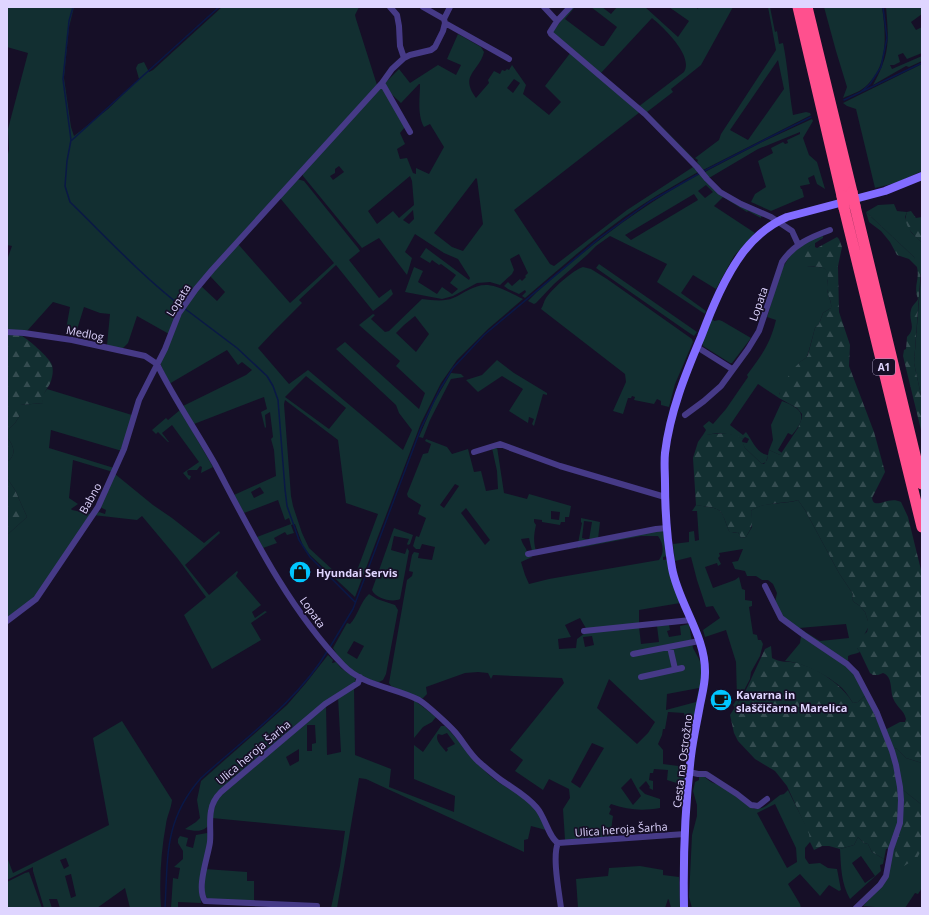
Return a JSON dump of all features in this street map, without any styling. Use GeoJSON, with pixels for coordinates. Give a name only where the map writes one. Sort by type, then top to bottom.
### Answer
{"type":"FeatureCollection","features":[{"type":"Feature","properties":{"kind":"highway","name":"A1"},"geometry":{"type":"LineString","coordinates":[[798,7],[847,194]]}},
{"type":"Feature","properties":{"kind":"highway","name":"A1"},"geometry":{"type":"LineString","coordinates":[[807,7],[847,194],[922,527]]}},
{"type":"Feature","properties":{"kind":"highway","name":"A1"},"geometry":{"type":"LineString","coordinates":[[850,207],[922,484]]}},
{"type":"Feature","properties":{"kind":"street"},"geometry":{"type":"LineString","coordinates":[[390,7],[397,14],[400,46],[404,58]]}},
{"type":"Feature","properties":{"kind":"street"},"geometry":{"type":"LineString","coordinates":[[423,7],[509,59]]}},
{"type":"Feature","properties":{"kind":"street","name":"Lopata"},"geometry":{"type":"LineString","coordinates":[[360,677],[344,667],[323,644],[287,593],[203,444],[169,388],[157,364],[179,313],[196,289],[382,83],[392,69],[404,58],[435,47],[439,42],[450,7]]}},
{"type":"Feature","properties":{"kind":"street"},"geometry":{"type":"LineString","coordinates":[[544,7],[557,21]]}},
{"type":"Feature","properties":{"kind":"street"},"geometry":{"type":"LineString","coordinates":[[570,7],[557,21],[550,32],[551,34],[644,114],[720,192],[741,204],[771,217],[792,231],[798,244]]}},
{"type":"Feature","properties":{"kind":"street"},"geometry":{"type":"LineString","coordinates":[[382,83],[410,132]]}},
{"type":"Feature","properties":{"kind":"street","name":"Cesta na Ostrožno"},"geometry":{"type":"LineString","coordinates":[[684,908],[685,834],[689,772],[705,672],[704,659],[699,641],[674,579],[667,528],[665,455],[673,409],[681,384],[724,283],[744,250],[758,236],[777,222],[807,211],[885,191],[922,176]]}},
{"type":"Feature","properties":{"kind":"street","name":"Lopata"},"geometry":{"type":"LineString","coordinates":[[685,415],[721,386],[748,349],[759,331],[782,262],[787,254],[798,244],[830,230]]}},
{"type":"Feature","properties":{"kind":"street","name":"Medlog"},"geometry":{"type":"LineString","coordinates":[[7,332],[72,340],[145,356],[157,364]]}},
{"type":"Feature","properties":{"kind":"street"},"geometry":{"type":"LineString","coordinates":[[696,347],[732,369]]}},
{"type":"Feature","properties":{"kind":"street","name":"Babno"},"geometry":{"type":"LineString","coordinates":[[7,622],[36,599],[98,507],[124,449],[139,400],[157,364]]}},
{"type":"Feature","properties":{"kind":"street"},"geometry":{"type":"LineString","coordinates":[[474,452],[500,444],[560,466],[665,497]]}},
{"type":"Feature","properties":{"kind":"street"},"geometry":{"type":"LineString","coordinates":[[528,554],[667,528]]}},
{"type":"Feature","properties":{"kind":"street"},"geometry":{"type":"LineString","coordinates":[[765,586],[781,618],[842,660],[856,673],[874,707],[892,751],[900,787],[900,823],[891,849],[886,876],[880,885],[857,907]]}},
{"type":"Feature","properties":{"kind":"street"},"geometry":{"type":"LineString","coordinates":[[584,631],[691,620]]}},
{"type":"Feature","properties":{"kind":"street"},"geometry":{"type":"LineString","coordinates":[[633,654],[699,641]]}},
{"type":"Feature","properties":{"kind":"street"},"geometry":{"type":"LineString","coordinates":[[641,677],[678,669],[670,647]]}},
{"type":"Feature","properties":{"kind":"street"},"geometry":{"type":"LineString","coordinates":[[360,677],[420,700],[455,731],[466,748],[478,761],[534,804],[542,815],[553,839],[558,843],[555,860],[561,908]]}},
{"type":"Feature","properties":{"kind":"street","name":"Ulica heroja Šarha"},"geometry":{"type":"LineString","coordinates":[[317,906],[205,901],[202,894],[202,885],[204,867],[210,841],[211,811],[214,799],[221,792],[325,704],[358,683],[360,677]]}},
{"type":"Feature","properties":{"kind":"street"},"geometry":{"type":"LineString","coordinates":[[689,772],[706,774],[751,805],[758,806],[767,799]]}},
{"type":"Feature","properties":{"kind":"street","name":"Ulica heroja Šarha"},"geometry":{"type":"LineString","coordinates":[[558,843],[685,834]]}},
{"type":"Feature","properties":{"kind":"street"},"geometry":{"type":"LineString","coordinates":[[857,907],[866,908]]}},
{"type":"Feature","properties":{"kind":"green space"},"geometry":{"type":"Polygon","coordinates":[[[7,7],[74,7],[69,27],[64,78],[71,127],[74,136],[108,109],[139,79],[136,68],[138,64],[144,62],[149,72],[153,70],[222,7],[359,7],[355,15],[377,85],[208,271],[169,334],[137,316],[128,343],[122,349],[107,345],[110,314],[100,313],[84,307],[75,336],[65,335],[70,307],[53,302],[27,331],[7,330],[7,260],[12,246],[7,245],[8,129],[28,53],[7,47],[7,7]]]}},
{"type":"Feature","properties":{"kind":"green space"},"geometry":{"type":"Polygon","coordinates":[[[571,7],[575,7],[565,19],[601,46],[604,46],[617,27],[591,7],[602,7],[611,14],[617,7],[645,7],[678,37],[689,21],[669,7],[697,7],[697,9],[700,7],[733,7],[701,65],[671,89],[673,92],[647,112],[694,159],[692,160],[638,107],[684,72],[686,65],[685,58],[676,42],[652,18],[600,74],[552,33],[571,7]]]}},
{"type":"Feature","properties":{"kind":"green space"},"geometry":{"type":"Polygon","coordinates":[[[768,7],[770,7],[779,44],[783,43],[793,115],[806,112],[810,113],[811,115],[703,170],[697,162],[698,160],[695,158],[719,140],[721,134],[776,50],[768,7]],[[778,60],[730,130],[748,140],[784,89],[778,60]]]}},
{"type":"Feature","properties":{"kind":"green space"},"geometry":{"type":"Polygon","coordinates":[[[824,7],[882,7],[885,39],[882,60],[878,70],[873,79],[865,87],[843,98],[847,87],[824,7]]]}},
{"type":"Feature","properties":{"kind":"green space"},"geometry":{"type":"Polygon","coordinates":[[[886,7],[922,7],[922,14],[911,22],[916,30],[922,27],[922,53],[907,59],[903,53],[898,55],[900,62],[890,65],[892,69],[922,56],[922,61],[909,67],[906,66],[873,85],[883,65],[887,48],[888,30],[886,7]]]}},
{"type":"Feature","properties":{"kind":"green space"},"geometry":{"type":"Polygon","coordinates":[[[458,34],[481,47],[484,52],[482,59],[472,74],[469,84],[476,98],[489,83],[488,80],[494,71],[500,74],[502,70],[509,70],[512,65],[526,85],[523,94],[549,115],[561,102],[545,86],[571,52],[640,112],[514,210],[550,264],[554,266],[627,210],[693,167],[698,172],[626,215],[525,298],[522,296],[526,292],[525,290],[519,294],[504,286],[508,282],[512,286],[520,279],[522,281],[528,273],[519,254],[510,259],[514,270],[512,274],[500,285],[490,282],[477,283],[453,296],[442,299],[405,292],[414,267],[423,271],[418,282],[437,294],[442,287],[452,294],[458,289],[450,283],[456,275],[441,264],[439,265],[432,260],[430,263],[420,257],[426,248],[469,280],[470,278],[458,259],[444,253],[415,234],[405,252],[412,258],[407,275],[379,238],[362,248],[303,176],[303,174],[379,89],[383,89],[405,127],[400,133],[405,144],[397,149],[400,159],[407,158],[413,173],[416,174],[416,168],[429,174],[444,147],[430,124],[424,127],[420,117],[420,84],[401,103],[387,90],[385,83],[399,69],[410,83],[438,65],[456,75],[461,65],[447,59],[458,34]],[[514,79],[507,88],[513,93],[520,83],[514,79]],[[339,166],[335,169],[335,173],[330,176],[333,180],[344,172],[339,166]],[[410,176],[368,211],[377,224],[393,211],[399,218],[414,205],[412,181],[410,176]],[[476,178],[434,233],[452,247],[463,251],[483,224],[476,178]],[[413,210],[403,220],[409,224],[414,219],[413,210]]]}},
{"type":"Feature","properties":{"kind":"green space"},"geometry":{"type":"Polygon","coordinates":[[[922,64],[922,171],[896,183],[875,188],[856,109],[843,103],[922,64]]]}},
{"type":"Feature","properties":{"kind":"green space"},"geometry":{"type":"Polygon","coordinates":[[[812,119],[813,121],[803,138],[809,155],[817,162],[825,189],[817,184],[814,175],[808,178],[810,184],[800,186],[804,197],[771,211],[751,202],[755,194],[766,187],[758,161],[773,153],[771,148],[783,142],[785,144],[788,143],[787,140],[800,134],[800,132],[758,149],[709,178],[705,172],[762,142],[812,119]]]}},
{"type":"Feature","properties":{"kind":"green space"},"geometry":{"type":"Polygon","coordinates":[[[700,175],[712,188],[762,215],[761,218],[748,211],[747,212],[723,197],[714,206],[755,233],[734,256],[716,289],[693,275],[681,293],[706,311],[705,314],[657,282],[667,264],[610,236],[596,246],[554,284],[536,303],[534,304],[528,301],[550,280],[612,230],[680,185],[700,175]],[[706,185],[698,191],[705,198],[713,192],[706,185]],[[694,194],[625,235],[631,240],[698,200],[694,194]]]}},
{"type":"Feature","properties":{"kind":"green space"},"geometry":{"type":"Polygon","coordinates":[[[297,179],[304,181],[360,251],[349,260],[379,298],[391,289],[393,294],[373,311],[336,265],[299,300],[302,303],[258,348],[289,384],[308,370],[403,450],[412,430],[399,413],[396,405],[336,349],[345,342],[419,409],[425,393],[396,366],[400,361],[359,325],[373,314],[375,315],[371,319],[385,332],[389,331],[422,299],[446,300],[474,287],[483,285],[506,290],[523,299],[488,329],[457,360],[441,383],[421,423],[355,597],[309,554],[303,546],[295,524],[291,525],[294,533],[287,535],[285,532],[274,538],[277,543],[263,548],[257,537],[291,524],[289,518],[285,520],[278,500],[244,513],[234,495],[276,476],[274,450],[271,439],[273,437],[270,412],[265,415],[265,428],[261,412],[267,409],[264,397],[194,424],[183,406],[246,375],[252,370],[242,362],[238,365],[227,350],[169,384],[161,365],[161,360],[183,309],[201,286],[217,301],[225,292],[211,277],[211,274],[238,244],[290,303],[334,263],[280,198],[297,179]],[[415,316],[396,333],[416,352],[429,334],[415,316]],[[306,376],[285,397],[329,429],[346,408],[306,376]],[[285,400],[284,404],[291,496],[302,533],[309,548],[335,572],[355,576],[378,514],[346,503],[338,440],[285,400]],[[260,487],[251,492],[254,498],[264,493],[260,487]]]}},
{"type":"Feature","properties":{"kind":"green space"},"geometry":{"type":"Polygon","coordinates":[[[894,204],[897,211],[907,212],[905,217],[911,232],[922,243],[922,400],[914,363],[921,276],[914,257],[866,212],[878,205],[894,204]]]}},
{"type":"Feature","properties":{"kind":"green space"},"geometry":{"type":"Polygon","coordinates":[[[911,211],[916,218],[922,217],[922,243],[912,233],[907,225],[907,212],[911,211]]]}},
{"type":"Feature","properties":{"kind":"green space"},"geometry":{"type":"Polygon","coordinates":[[[866,212],[914,257],[921,268],[914,363],[922,400],[922,434],[903,356],[904,350],[906,349],[907,337],[912,327],[910,314],[911,310],[918,299],[916,290],[918,276],[917,267],[909,259],[897,255],[890,242],[881,231],[869,222],[866,212]]]}},
{"type":"Feature","properties":{"kind":"green space"},"geometry":{"type":"Polygon","coordinates":[[[823,234],[823,238],[809,247],[807,266],[822,268],[827,271],[827,289],[831,308],[823,313],[819,324],[815,328],[806,358],[799,363],[779,394],[779,398],[758,384],[730,425],[743,435],[746,432],[755,446],[761,452],[768,455],[766,462],[762,464],[745,448],[742,442],[747,443],[749,439],[745,437],[743,439],[724,433],[709,434],[704,436],[703,435],[706,430],[703,426],[709,421],[713,424],[726,409],[748,377],[747,375],[768,343],[776,320],[767,317],[780,274],[785,264],[799,248],[823,234]]]}},
{"type":"Feature","properties":{"kind":"green space"},"geometry":{"type":"Polygon","coordinates":[[[837,237],[842,247],[838,266],[839,312],[850,345],[849,366],[874,432],[885,472],[872,498],[873,502],[879,503],[896,500],[901,502],[908,517],[922,574],[922,763],[906,758],[896,748],[893,750],[885,730],[900,722],[905,722],[905,716],[893,698],[891,684],[888,677],[883,673],[873,675],[870,673],[857,648],[857,640],[867,632],[868,628],[868,621],[865,612],[852,599],[853,594],[839,573],[805,510],[798,500],[761,506],[751,511],[751,527],[746,537],[741,538],[738,532],[731,533],[729,531],[724,517],[719,510],[711,507],[696,505],[693,458],[698,442],[703,435],[723,434],[738,436],[743,439],[742,441],[745,448],[762,464],[764,464],[767,460],[769,450],[780,455],[798,428],[802,414],[797,408],[779,398],[779,394],[789,375],[808,355],[815,328],[819,324],[823,313],[831,308],[827,289],[828,274],[825,269],[807,266],[803,260],[809,247],[815,242],[815,247],[817,248],[837,237]]]}},
{"type":"Feature","properties":{"kind":"green space"},"geometry":{"type":"Polygon","coordinates":[[[599,264],[697,332],[694,336],[685,330],[596,268],[599,264]]]}},
{"type":"Feature","properties":{"kind":"green space"},"geometry":{"type":"Polygon","coordinates":[[[583,267],[591,269],[607,279],[692,339],[693,342],[675,384],[669,407],[661,405],[661,401],[657,399],[654,404],[634,400],[635,397],[632,396],[631,398],[628,398],[623,414],[613,411],[626,382],[625,374],[541,309],[546,298],[563,280],[583,267]]]}},
{"type":"Feature","properties":{"kind":"green space"},"geometry":{"type":"Polygon","coordinates":[[[712,318],[714,321],[722,321],[751,338],[732,363],[703,346],[702,342],[712,318]]]}},
{"type":"Feature","properties":{"kind":"green space"},"geometry":{"type":"Polygon","coordinates":[[[7,334],[20,335],[32,344],[43,353],[50,362],[53,371],[51,381],[44,395],[43,403],[20,405],[20,415],[7,431],[7,334]]]}},
{"type":"Feature","properties":{"kind":"green space"},"geometry":{"type":"Polygon","coordinates":[[[497,360],[514,373],[547,393],[547,395],[543,394],[534,426],[532,424],[534,419],[529,417],[528,423],[509,411],[523,389],[502,376],[478,392],[466,380],[482,375],[497,360]]]}},
{"type":"Feature","properties":{"kind":"green space"},"geometry":{"type":"Polygon","coordinates":[[[451,373],[461,374],[464,377],[451,379],[430,420],[423,438],[419,437],[434,402],[451,373]]]}},
{"type":"Feature","properties":{"kind":"green space"},"geometry":{"type":"Polygon","coordinates":[[[47,389],[132,415],[122,451],[51,430],[49,448],[114,468],[113,472],[73,460],[69,498],[78,504],[71,509],[91,514],[36,598],[7,620],[7,535],[27,517],[15,490],[7,478],[7,462],[12,456],[13,447],[7,437],[7,431],[20,415],[20,405],[43,403],[42,396],[47,389]]]}},
{"type":"Feature","properties":{"kind":"green space"},"geometry":{"type":"Polygon","coordinates":[[[782,401],[799,410],[801,418],[800,423],[792,435],[788,433],[778,450],[782,453],[780,455],[769,450],[773,440],[771,425],[782,401]]]}},
{"type":"Feature","properties":{"kind":"green space"},"geometry":{"type":"Polygon","coordinates":[[[180,410],[213,467],[201,473],[202,467],[200,466],[197,470],[187,471],[188,475],[191,476],[189,480],[183,473],[199,462],[172,425],[162,433],[169,442],[158,432],[156,434],[152,430],[166,418],[168,420],[180,410]]]}},
{"type":"Feature","properties":{"kind":"green space"},"geometry":{"type":"Polygon","coordinates":[[[7,437],[13,447],[13,453],[7,462],[7,437]]]}},
{"type":"Feature","properties":{"kind":"green space"},"geometry":{"type":"Polygon","coordinates":[[[426,439],[447,447],[452,454],[468,449],[474,472],[481,471],[486,491],[498,489],[497,471],[492,448],[497,447],[504,493],[527,499],[529,494],[571,506],[569,517],[565,517],[565,522],[561,522],[560,525],[534,519],[536,525],[534,544],[536,551],[532,551],[529,538],[521,539],[527,552],[525,554],[531,554],[532,557],[521,562],[529,584],[549,579],[659,560],[663,548],[658,536],[641,536],[578,547],[666,529],[668,556],[663,557],[663,560],[669,559],[680,603],[639,610],[639,624],[587,630],[580,618],[565,625],[571,637],[558,639],[559,649],[576,648],[577,639],[585,633],[639,627],[641,644],[659,642],[657,626],[669,625],[670,630],[667,631],[669,637],[681,635],[680,626],[689,624],[693,648],[703,669],[695,722],[686,721],[684,713],[668,712],[665,729],[663,729],[658,744],[663,750],[663,764],[686,767],[683,785],[667,780],[668,770],[654,769],[653,773],[650,773],[649,780],[653,781],[653,790],[649,788],[650,787],[646,781],[639,788],[645,794],[660,799],[660,808],[635,809],[623,808],[611,804],[609,807],[611,809],[609,814],[613,816],[610,837],[565,840],[563,809],[570,798],[569,789],[549,779],[543,790],[515,771],[523,760],[510,750],[564,683],[562,678],[493,675],[491,679],[488,673],[465,673],[426,687],[427,694],[422,699],[391,686],[389,683],[407,580],[412,576],[413,572],[409,571],[412,555],[414,552],[419,553],[418,558],[432,560],[435,547],[422,544],[420,549],[416,549],[413,546],[416,536],[419,537],[426,518],[418,514],[421,505],[408,497],[407,494],[423,454],[428,453],[431,444],[425,441],[426,439]],[[455,484],[440,505],[444,508],[459,486],[455,484]],[[466,508],[461,513],[485,545],[490,540],[466,508]],[[551,511],[551,519],[559,520],[560,512],[551,511]],[[592,636],[583,637],[585,647],[594,645],[592,636]],[[609,679],[597,708],[637,744],[648,733],[655,722],[609,679]],[[699,688],[667,694],[666,710],[696,702],[699,688]],[[592,743],[571,782],[580,788],[604,748],[592,743]],[[631,778],[621,788],[633,805],[641,796],[631,778]]]}},
{"type":"Feature","properties":{"kind":"green space"},"geometry":{"type":"Polygon","coordinates":[[[115,474],[153,505],[204,543],[219,531],[220,533],[185,565],[209,595],[237,571],[236,576],[261,605],[252,612],[255,618],[265,611],[267,612],[251,623],[261,640],[212,669],[184,615],[206,597],[178,559],[142,516],[137,520],[93,515],[99,512],[105,514],[106,510],[100,507],[115,474]]]}},
{"type":"Feature","properties":{"kind":"green space"},"geometry":{"type":"Polygon","coordinates":[[[7,478],[15,490],[27,517],[7,535],[7,478]]]}},
{"type":"Feature","properties":{"kind":"green space"},"geometry":{"type":"Polygon","coordinates":[[[798,500],[805,510],[839,573],[853,594],[852,599],[865,612],[868,621],[868,628],[857,648],[860,652],[848,656],[848,661],[846,660],[786,621],[775,602],[777,593],[773,584],[768,580],[762,580],[756,576],[747,576],[745,571],[735,569],[732,562],[738,561],[743,549],[719,553],[720,556],[718,558],[721,564],[718,566],[717,563],[705,567],[713,588],[735,580],[739,577],[742,589],[745,590],[745,600],[752,601],[752,606],[749,607],[753,634],[757,635],[758,640],[761,640],[763,644],[760,656],[751,672],[750,679],[735,708],[733,705],[737,699],[736,662],[726,630],[705,637],[703,630],[720,618],[713,606],[706,607],[691,557],[675,561],[673,544],[689,542],[689,532],[694,531],[695,541],[699,540],[697,511],[692,511],[696,505],[711,507],[719,510],[724,517],[729,531],[733,533],[738,532],[741,538],[746,537],[752,527],[751,511],[767,504],[798,500]],[[846,624],[799,628],[820,641],[849,638],[846,624]]]}},
{"type":"Feature","properties":{"kind":"green space"},"geometry":{"type":"Polygon","coordinates":[[[581,518],[600,522],[598,539],[578,543],[581,518]],[[584,521],[582,538],[589,540],[592,522],[584,521]]]}},
{"type":"Feature","properties":{"kind":"green space"},"geometry":{"type":"Polygon","coordinates":[[[394,528],[413,535],[410,544],[408,545],[409,539],[394,536],[391,550],[405,554],[407,548],[409,551],[400,599],[388,600],[380,597],[372,590],[394,528]]]}},
{"type":"Feature","properties":{"kind":"green space"},"geometry":{"type":"Polygon","coordinates":[[[369,594],[377,599],[395,605],[398,610],[386,674],[383,680],[379,682],[363,677],[352,670],[342,662],[333,648],[347,623],[350,624],[353,621],[369,594]],[[354,641],[347,653],[357,659],[364,646],[354,641]]]}},
{"type":"Feature","properties":{"kind":"green space"},"geometry":{"type":"Polygon","coordinates":[[[801,636],[852,670],[866,695],[858,702],[853,703],[837,683],[815,670],[785,661],[800,643],[801,636]]]}},
{"type":"Feature","properties":{"kind":"green space"},"geometry":{"type":"Polygon","coordinates":[[[771,646],[772,658],[775,660],[797,663],[821,673],[836,684],[853,703],[858,702],[866,695],[888,746],[898,781],[899,823],[890,848],[886,849],[884,859],[872,852],[868,844],[864,843],[858,837],[854,845],[840,849],[822,846],[814,850],[810,842],[809,834],[787,786],[775,771],[755,759],[738,741],[734,733],[730,715],[745,692],[765,649],[771,646]]]}},
{"type":"Feature","properties":{"kind":"green space"},"geometry":{"type":"Polygon","coordinates":[[[328,655],[333,660],[332,663],[336,662],[341,668],[355,678],[356,683],[219,792],[209,825],[206,828],[198,831],[185,829],[200,818],[197,800],[201,781],[287,705],[328,655]]]}},
{"type":"Feature","properties":{"kind":"green space"},"geometry":{"type":"Polygon","coordinates":[[[354,688],[355,755],[391,769],[389,787],[454,812],[455,796],[414,779],[414,745],[423,752],[441,726],[445,726],[488,774],[532,804],[537,810],[546,830],[531,826],[528,839],[524,840],[524,852],[366,779],[359,778],[337,908],[331,908],[340,866],[345,831],[212,818],[217,799],[326,706],[327,755],[341,752],[338,697],[354,688]],[[307,725],[307,751],[312,751],[312,744],[316,743],[315,725],[307,725]],[[447,733],[442,735],[438,734],[437,739],[439,744],[446,752],[448,750],[447,748],[455,744],[447,733]],[[299,749],[286,757],[290,766],[299,761],[299,749]]]}},
{"type":"Feature","properties":{"kind":"green space"},"geometry":{"type":"Polygon","coordinates":[[[414,700],[436,717],[432,722],[423,727],[414,738],[414,700]]]}},
{"type":"Feature","properties":{"kind":"green space"},"geometry":{"type":"Polygon","coordinates":[[[122,721],[172,800],[164,834],[160,877],[161,908],[130,908],[125,888],[97,908],[60,908],[57,899],[49,899],[52,908],[44,908],[33,867],[7,880],[7,857],[13,873],[109,825],[93,738],[122,721]],[[66,858],[60,860],[64,869],[69,866],[66,858]],[[71,874],[65,876],[71,898],[76,896],[71,874]]]}},
{"type":"Feature","properties":{"kind":"green space"},"geometry":{"type":"Polygon","coordinates":[[[896,748],[906,758],[922,763],[922,805],[903,790],[893,750],[896,748]]]}},
{"type":"Feature","properties":{"kind":"green space"},"geometry":{"type":"Polygon","coordinates":[[[699,777],[705,777],[716,784],[721,785],[754,809],[766,806],[788,790],[810,834],[810,842],[805,848],[805,858],[809,864],[820,863],[828,868],[837,869],[841,890],[839,891],[829,885],[820,896],[800,874],[788,884],[801,908],[692,908],[689,897],[692,835],[697,816],[697,805],[693,791],[695,782],[699,780],[699,777]],[[775,804],[757,813],[787,868],[797,862],[796,848],[775,804]]]}},
{"type":"Feature","properties":{"kind":"green space"},"geometry":{"type":"Polygon","coordinates":[[[903,790],[922,805],[922,849],[917,858],[904,866],[898,864],[895,855],[896,849],[894,847],[903,790]]]}},
{"type":"Feature","properties":{"kind":"green space"},"geometry":{"type":"Polygon","coordinates":[[[209,834],[200,893],[201,903],[178,902],[178,908],[171,908],[173,878],[178,879],[180,868],[174,867],[183,859],[183,851],[178,843],[178,839],[180,836],[188,838],[186,846],[193,848],[196,835],[209,834]]]}},
{"type":"Feature","properties":{"kind":"green space"},"geometry":{"type":"Polygon","coordinates":[[[858,837],[864,843],[868,844],[872,852],[884,859],[883,864],[880,865],[881,871],[850,899],[843,881],[840,849],[854,845],[858,837]],[[861,856],[852,863],[865,883],[875,876],[861,856]]]}},
{"type":"Feature","properties":{"kind":"green space"},"geometry":{"type":"Polygon","coordinates":[[[894,847],[896,849],[922,849],[922,888],[918,894],[915,893],[905,908],[863,906],[879,889],[894,847]]]}},
{"type":"Feature","properties":{"kind":"green space"},"geometry":{"type":"Polygon","coordinates":[[[640,866],[663,870],[663,875],[679,877],[680,908],[671,908],[668,899],[665,908],[578,908],[576,879],[608,876],[609,868],[640,866]]]}},
{"type":"Feature","properties":{"kind":"green space"},"geometry":{"type":"Polygon","coordinates":[[[205,869],[247,872],[247,881],[254,881],[254,903],[208,900],[204,892],[205,869]]]}},
{"type":"Feature","properties":{"kind":"green space"},"geometry":{"type":"Polygon","coordinates":[[[29,872],[42,908],[7,908],[7,882],[29,872]]]}},
{"type":"Feature","properties":{"kind":"waterway"},"geometry":{"type":"LineString","coordinates":[[73,7],[69,21],[63,79],[71,140],[67,161],[65,186],[70,202],[138,269],[181,306]]}},
{"type":"Feature","properties":{"kind":"waterway"},"geometry":{"type":"LineString","coordinates":[[72,140],[219,7]]}},
{"type":"Feature","properties":{"kind":"waterway"},"geometry":{"type":"LineString","coordinates":[[844,100],[861,92],[870,84],[881,67],[887,38],[883,7]]}},
{"type":"Feature","properties":{"kind":"waterway"},"geometry":{"type":"LineString","coordinates":[[863,91],[922,63]]}},
{"type":"Feature","properties":{"kind":"waterway"},"geometry":{"type":"LineString","coordinates":[[704,171],[811,117]]}},
{"type":"Feature","properties":{"kind":"waterway"},"geometry":{"type":"LineString","coordinates":[[330,647],[353,609],[421,428],[440,389],[453,368],[484,335],[601,237],[649,202],[700,173]]}},
{"type":"Feature","properties":{"kind":"waterway"},"geometry":{"type":"LineString","coordinates":[[184,308],[237,348],[267,376],[273,386],[278,400],[287,506],[299,540],[310,557],[355,602]]}},
{"type":"Feature","properties":{"kind":"waterway"},"geometry":{"type":"LineString","coordinates":[[165,908],[170,839],[180,809],[189,794],[201,778],[270,718],[302,686],[328,650]]}},
{"type":"Feature","properties":{"kind":"place","name":"Hyundai Servis"},"geometry":{"type":"Point","coordinates":[300,572]}},
{"type":"Feature","properties":{"kind":"place","name":"Kavarna in slaščičarna Marelica"},"geometry":{"type":"Point","coordinates":[721,700]}}]}
